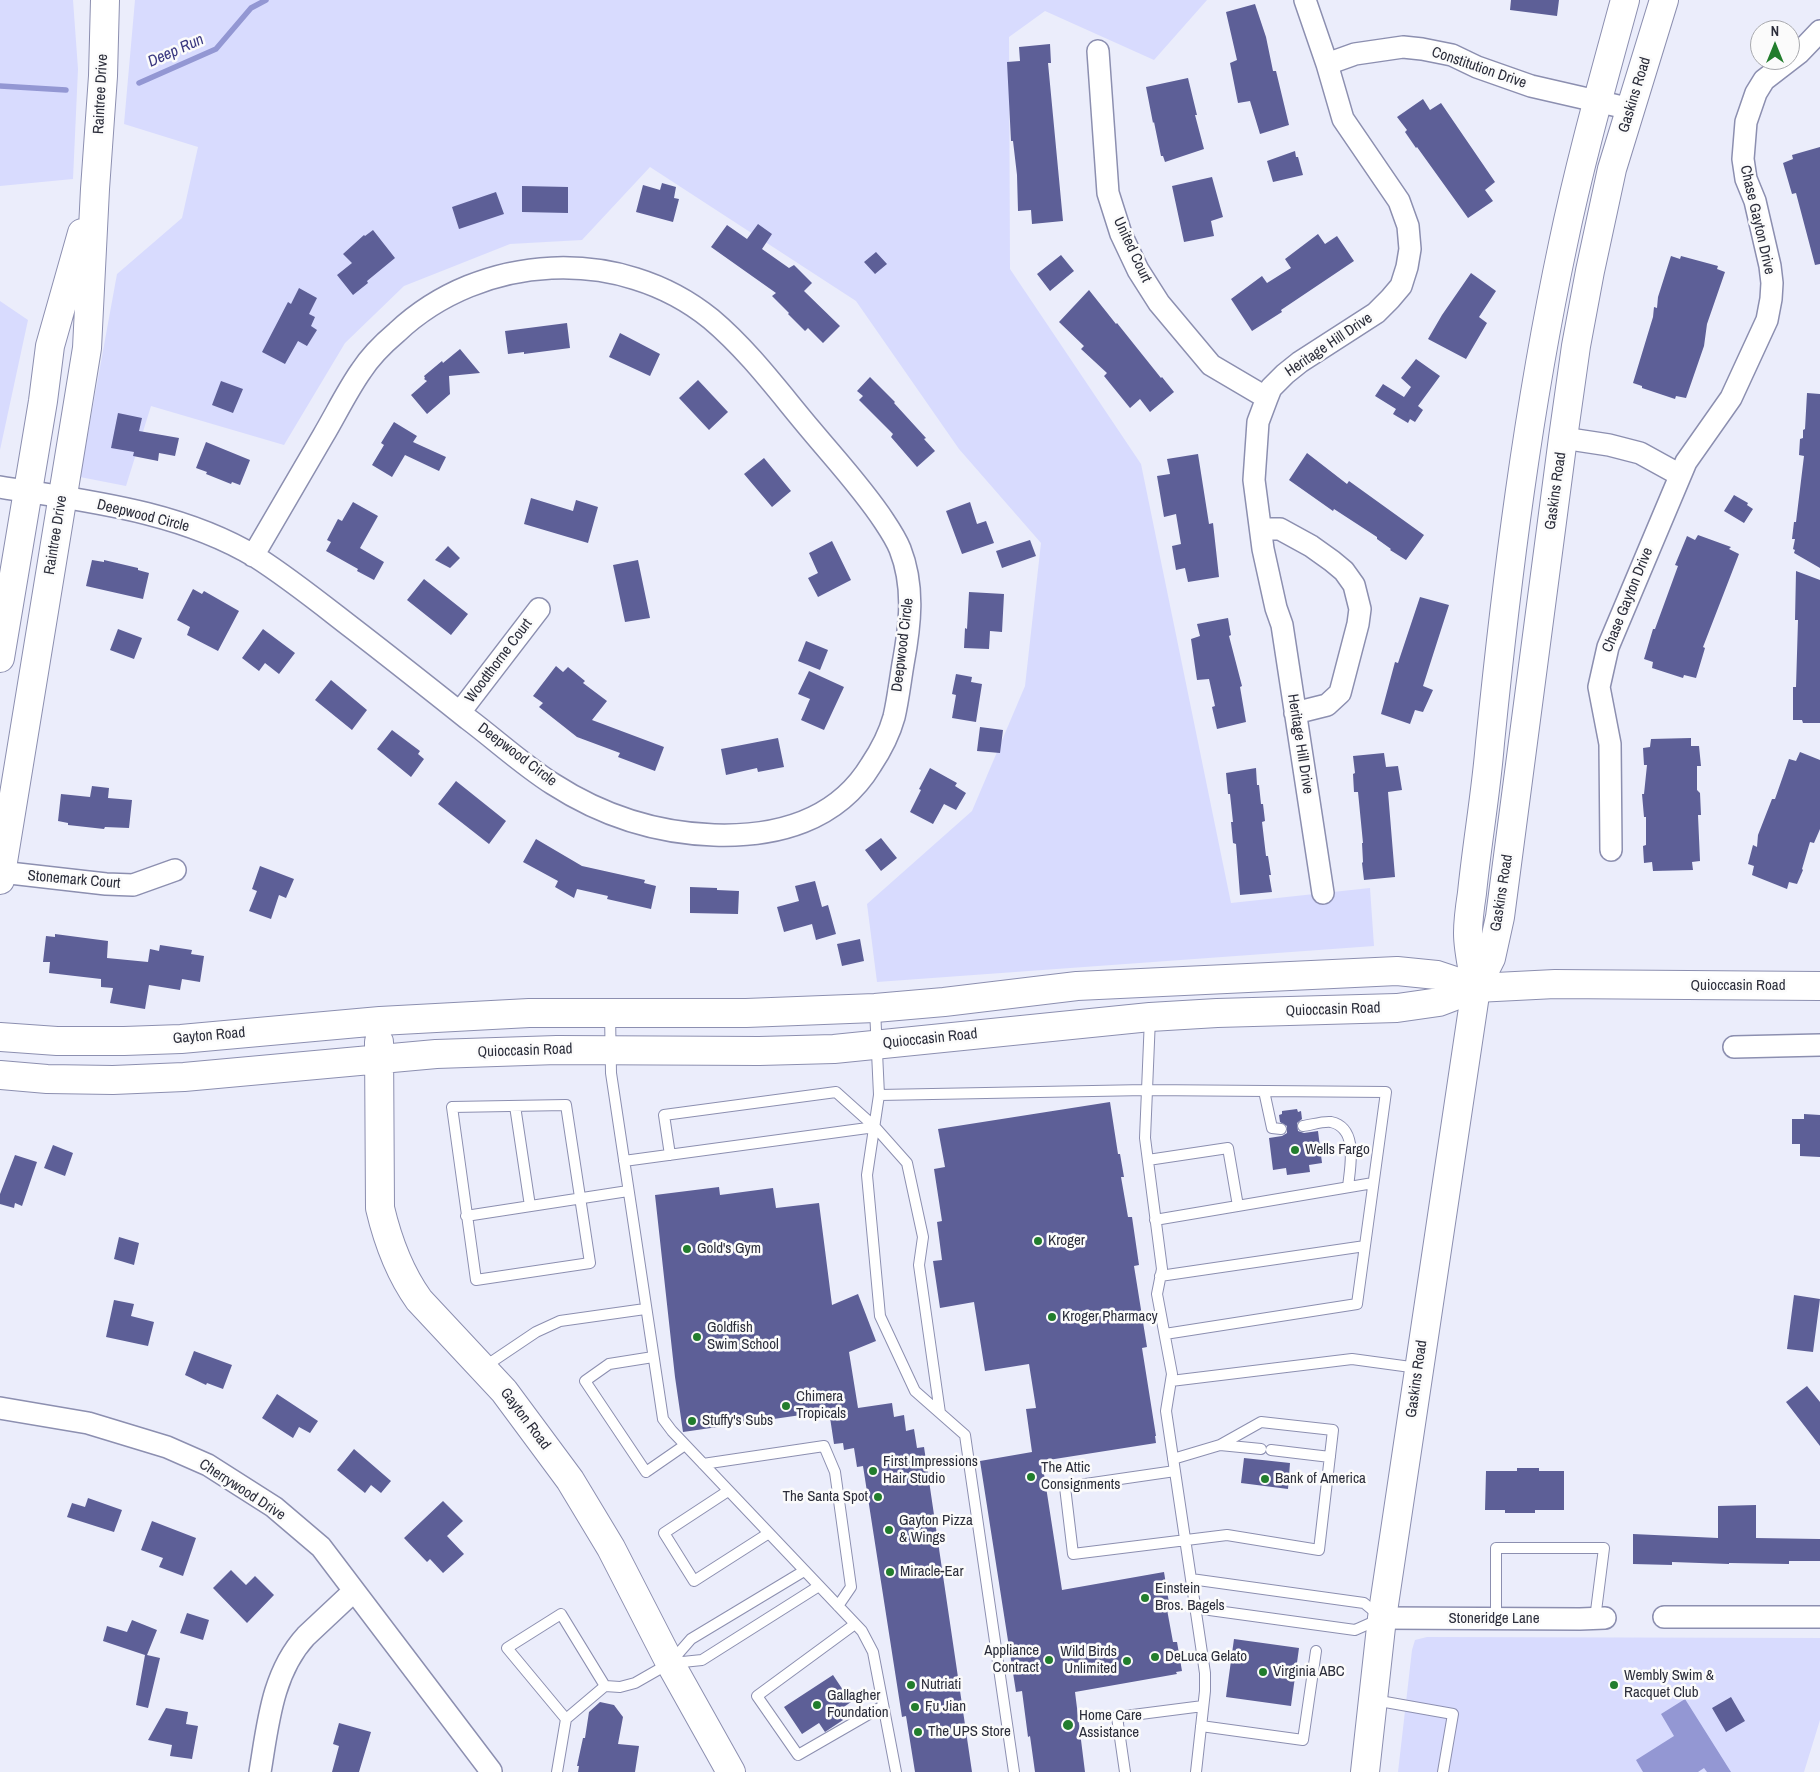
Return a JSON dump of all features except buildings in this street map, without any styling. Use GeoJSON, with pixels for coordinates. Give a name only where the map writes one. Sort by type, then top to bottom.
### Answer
{"type":"FeatureCollection","features":[{"type":"Feature","properties":{"kind":"main road","name":"Raintree Drive"},"geometry":{"type":"LineString","coordinates":[[0,875],[87,348],[103,76],[105,0]]}},
{"type":"Feature","properties":{"kind":"main road","name":"Gaskins Road"},"geometry":{"type":"LineString","coordinates":[[1365,1772],[1382,1618],[1476,988],[1468,934],[1503,613],[1520,482],[1563,243],[1625,0]]}},
{"type":"Feature","properties":{"kind":"main road","name":"Gaskins Road"},"geometry":{"type":"LineString","coordinates":[[1476,988],[1491,958],[1500,917],[1563,438],[1576,346],[1590,271],[1612,169],[1664,0]]}},
{"type":"Feature","properties":{"kind":"main road","name":"Raintree Drive"},"geometry":{"type":"LineString","coordinates":[[0,658],[43,401],[50,346],[95,189]]}},
{"type":"Feature","properties":{"kind":"main road","name":"Quioccasin Road"},"geometry":{"type":"LineString","coordinates":[[380,1021],[528,1013],[746,1013],[874,1008],[944,1002],[1077,986],[1397,970],[1437,975],[1476,988]]}},
{"type":"Feature","properties":{"kind":"main road","name":"Quioccasin Road"},"geometry":{"type":"LineString","coordinates":[[379,1060],[436,1054],[612,1050],[759,1051],[834,1048],[1150,1017],[1398,1008],[1439,1002],[1476,988],[1555,984],[1820,986]]}},
{"type":"Feature","properties":{"kind":"main road","name":"Gayton Road"},"geometry":{"type":"LineString","coordinates":[[0,1037],[57,1041],[124,1042],[181,1039],[380,1021],[380,1208],[396,1260],[408,1284],[419,1300],[504,1391],[544,1444],[589,1511],[611,1548],[670,1663],[731,1772]]}},
{"type":"Feature","properties":{"kind":"main road"},"geometry":{"type":"LineString","coordinates":[[0,1075],[47,1079],[112,1080],[184,1077],[379,1060]]}},
{"type":"Feature","properties":{"kind":"street","name":"Heritage Hill Drive"},"geometry":{"type":"LineString","coordinates":[[1305,0],[1327,64],[1343,120],[1399,201],[1408,226],[1410,249],[1407,267],[1400,286],[1376,312],[1285,374],[1271,388],[1258,422],[1254,480],[1263,548],[1276,608],[1282,625],[1323,892]]}},
{"type":"Feature","properties":{"kind":"street","name":"Chase Gayton Drive"},"geometry":{"type":"LineString","coordinates":[[1611,850],[1610,744],[1598,688],[1608,646],[1686,462],[1731,398],[1767,320],[1771,299],[1770,266],[1756,201],[1746,179],[1743,159],[1746,122],[1756,93],[1764,80],[1818,40]]}},
{"type":"Feature","properties":{"kind":"street","name":"Constitution Drive"},"geometry":{"type":"LineString","coordinates":[[1327,64],[1355,54],[1403,47],[1422,48],[1452,55],[1477,67],[1531,86],[1631,109]]}},
{"type":"Feature","properties":{"kind":"street","name":"United Court"},"geometry":{"type":"LineString","coordinates":[[1098,51],[1108,193],[1121,234],[1138,270],[1160,303],[1211,365],[1267,398]]}},
{"type":"Feature","properties":{"kind":"street","name":"Deepwood Circle"},"geometry":{"type":"LineString","coordinates":[[0,487],[126,509],[166,519],[216,537],[253,556],[324,606],[551,783],[605,812],[643,825],[686,833],[741,835],[764,833],[809,820],[845,797],[861,782],[884,746],[894,718],[905,653],[911,594],[903,555],[897,540],[872,502],[746,352],[709,317],[677,297],[643,282],[623,276],[592,269],[544,268],[490,277],[442,298],[397,331],[362,369],[253,556]]}},
{"type":"Feature","properties":{"kind":"street"},"geometry":{"type":"LineString","coordinates":[[1563,438],[1609,445],[1640,454],[1680,475]]}},
{"type":"Feature","properties":{"kind":"street"},"geometry":{"type":"LineString","coordinates":[[1261,529],[1280,529],[1311,546],[1332,561],[1344,571],[1354,585],[1360,609],[1358,624],[1340,693],[1327,705],[1295,713]]}},
{"type":"Feature","properties":{"kind":"street","name":"Woodthorne Court"},"geometry":{"type":"LineString","coordinates":[[460,712],[538,610]]}},
{"type":"Feature","properties":{"kind":"street","name":"Stonemark Court"},"geometry":{"type":"LineString","coordinates":[[0,875],[133,885],[175,870]]}},
{"type":"Feature","properties":{"kind":"street"},"geometry":{"type":"LineString","coordinates":[[1734,1047],[1820,1046]]}},
{"type":"Feature","properties":{"kind":"street","name":"Cherrywood Drive"},"geometry":{"type":"LineString","coordinates":[[0,1408],[88,1423],[167,1447],[208,1465],[274,1507],[320,1547],[491,1771]]}},
{"type":"Feature","properties":{"kind":"street"},"geometry":{"type":"LineString","coordinates":[[260,1772],[271,1702],[284,1668],[299,1643],[354,1591]]}},
{"type":"Feature","properties":{"kind":"street"},"geometry":{"type":"LineString","coordinates":[[1664,1617],[1820,1617]]}},
{"type":"Feature","properties":{"kind":"street","name":"Stoneridge Lane"},"geometry":{"type":"LineString","coordinates":[[1382,1618],[1600,1618]]}},
{"type":"Feature","properties":{"kind":"lane"},"geometry":{"type":"LineString","coordinates":[[874,1008],[879,1095],[867,1175],[880,1316],[915,1391],[965,1435],[1014,1772]]}},
{"type":"Feature","properties":{"kind":"lane"},"geometry":{"type":"LineString","coordinates":[[610,1013],[611,1073],[663,1419],[685,1445],[862,1631],[873,1652],[896,1772]]}},
{"type":"Feature","properties":{"kind":"lane"},"geometry":{"type":"LineString","coordinates":[[1150,1017],[1145,1138],[1162,1269],[1157,1294],[1172,1374],[1166,1411],[1205,1673],[1196,1772]]}},
{"type":"Feature","properties":{"kind":"lane"},"geometry":{"type":"LineString","coordinates":[[879,1095],[1146,1090],[1386,1092],[1357,1304],[1165,1334]]}},
{"type":"Feature","properties":{"kind":"lane"},"geometry":{"type":"LineString","coordinates":[[1264,1091],[1272,1128],[1281,1129]]}},
{"type":"Feature","properties":{"kind":"lane"},"geometry":{"type":"LineString","coordinates":[[670,1155],[664,1115],[836,1092],[874,1127],[906,1163],[924,1238],[919,1264],[940,1414]]}},
{"type":"Feature","properties":{"kind":"lane"},"geometry":{"type":"LineString","coordinates":[[566,1105],[580,1198],[590,1263],[476,1280],[452,1107],[566,1105]]}},
{"type":"Feature","properties":{"kind":"lane"},"geometry":{"type":"LineString","coordinates":[[515,1106],[530,1206]]}},
{"type":"Feature","properties":{"kind":"lane"},"geometry":{"type":"LineString","coordinates":[[1303,1126],[1330,1122],[1344,1130],[1352,1146],[1348,1188]]}},
{"type":"Feature","properties":{"kind":"lane"},"geometry":{"type":"LineString","coordinates":[[624,1161],[874,1127]]}},
{"type":"Feature","properties":{"kind":"lane"},"geometry":{"type":"LineString","coordinates":[[1148,1160],[1228,1148],[1238,1206]]}},
{"type":"Feature","properties":{"kind":"lane"},"geometry":{"type":"LineString","coordinates":[[1155,1220],[1373,1183]]}},
{"type":"Feature","properties":{"kind":"lane"},"geometry":{"type":"LineString","coordinates":[[466,1216],[628,1191]]}},
{"type":"Feature","properties":{"kind":"lane"},"geometry":{"type":"LineString","coordinates":[[1160,1276],[1365,1246]]}},
{"type":"Feature","properties":{"kind":"lane"},"geometry":{"type":"LineString","coordinates":[[483,1367],[536,1332],[560,1321],[646,1309]]}},
{"type":"Feature","properties":{"kind":"lane"},"geometry":{"type":"LineString","coordinates":[[653,1357],[608,1364],[585,1381],[646,1472],[685,1445]]}},
{"type":"Feature","properties":{"kind":"lane"},"geometry":{"type":"LineString","coordinates":[[1171,1381],[1352,1359],[1419,1368]]}},
{"type":"Feature","properties":{"kind":"lane"},"geometry":{"type":"LineString","coordinates":[[1173,1459],[1220,1445],[1261,1422],[1333,1430],[1319,1550],[1227,1535],[1073,1554],[1064,1487],[1175,1471]]}},
{"type":"Feature","properties":{"kind":"lane"},"geometry":{"type":"LineString","coordinates":[[1220,1445],[1330,1457]]}},
{"type":"Feature","properties":{"kind":"lane"},"geometry":{"type":"LineString","coordinates":[[703,1464],[824,1446],[835,1472],[851,1587],[838,1606]]}},
{"type":"Feature","properties":{"kind":"lane"},"geometry":{"type":"LineString","coordinates":[[728,1490],[664,1533],[694,1581],[769,1533]]}},
{"type":"Feature","properties":{"kind":"lane"},"geometry":{"type":"LineString","coordinates":[[1496,1619],[1496,1548],[1604,1548],[1600,1618]]}},
{"type":"Feature","properties":{"kind":"lane"},"geometry":{"type":"LineString","coordinates":[[557,1772],[566,1719],[606,1686],[620,1687],[635,1683],[670,1663],[691,1640],[804,1571]]}},
{"type":"Feature","properties":{"kind":"lane"},"geometry":{"type":"LineString","coordinates":[[1191,1578],[1364,1603],[1382,1618],[1355,1630],[1195,1608]]}},
{"type":"Feature","properties":{"kind":"lane"},"geometry":{"type":"LineString","coordinates":[[670,1663],[702,1660],[819,1586]]}},
{"type":"Feature","properties":{"kind":"lane"},"geometry":{"type":"LineString","coordinates":[[566,1719],[507,1648],[561,1614],[606,1686]]}},
{"type":"Feature","properties":{"kind":"lane"},"geometry":{"type":"LineString","coordinates":[[855,1624],[757,1696],[798,1755],[884,1706]]}},
{"type":"Feature","properties":{"kind":"lane"},"geometry":{"type":"LineString","coordinates":[[1201,1726],[1303,1740],[1316,1651]]}},
{"type":"Feature","properties":{"kind":"lane"},"geometry":{"type":"LineString","coordinates":[[1373,1700],[1453,1714],[1442,1772]]}},
{"type":"Feature","properties":{"kind":"lane"},"geometry":{"type":"LineString","coordinates":[[1125,1772],[1117,1718],[1203,1706]]}},
{"type":"Feature","properties":{"kind":"shaded area"},"geometry":{"type":"Polygon","coordinates":[[[0,0],[73,0],[78,69],[73,179],[0,186],[0,0]]]}},
{"type":"Feature","properties":{"kind":"shaded area"},"geometry":{"type":"Polygon","coordinates":[[[135,0],[1207,0],[1154,60],[1045,11],[1009,37],[1010,269],[1141,464],[1231,903],[1370,888],[1374,946],[877,982],[867,904],[972,811],[1025,686],[1041,543],[959,449],[856,301],[650,167],[582,240],[510,244],[404,286],[345,343],[284,445],[151,406],[126,486],[80,477],[117,274],[182,218],[198,147],[124,124],[135,0]]]}},
{"type":"Feature","properties":{"kind":"shaded area"},"geometry":{"type":"Polygon","coordinates":[[[0,301],[28,320],[0,450],[0,301]]]}},
{"type":"Feature","properties":{"kind":"shaded area","name":"Wembly Swim & Racquet Club"},"geometry":{"type":"Polygon","coordinates":[[[1427,1637],[1820,1638],[1820,1720],[1804,1772],[1398,1772],[1412,1650],[1415,1640],[1427,1637]]]}},
{"type":"Feature","properties":{"kind":"water"},"geometry":{"type":"Polygon","coordinates":[[[1685,1699],[1731,1772],[1707,1772],[1704,1768],[1698,1772],[1643,1772],[1636,1760],[1674,1736],[1661,1714],[1685,1699]]]}},
{"type":"Feature","properties":{"kind":"waterway","name":"Deep Run"},"geometry":{"type":"LineString","coordinates":[[139,83],[216,49],[251,8],[266,0]]}},
{"type":"Feature","properties":{"kind":"waterway","name":"Deep Run"},"geometry":{"type":"LineString","coordinates":[[0,86],[66,90]]}},
{"type":"Feature","properties":{"kind":"place","name":"Wells Fargo"},"geometry":{"type":"Point","coordinates":[1295,1150]}},
{"type":"Feature","properties":{"kind":"place","name":"Kroger"},"geometry":{"type":"Point","coordinates":[1038,1241]}},
{"type":"Feature","properties":{"kind":"place","name":"Gold's Gym"},"geometry":{"type":"Point","coordinates":[687,1249]}},
{"type":"Feature","properties":{"kind":"place","name":"Kroger Pharmacy"},"geometry":{"type":"Point","coordinates":[1052,1317]}},
{"type":"Feature","properties":{"kind":"place","name":"Goldfish Swim School"},"geometry":{"type":"Point","coordinates":[697,1337]}},
{"type":"Feature","properties":{"kind":"place","name":"Chimera Tropicals"},"geometry":{"type":"Point","coordinates":[786,1406]}},
{"type":"Feature","properties":{"kind":"place","name":"Stuffy's Subs"},"geometry":{"type":"Point","coordinates":[692,1421]}},
{"type":"Feature","properties":{"kind":"place","name":"First Impressions Hair Studio"},"geometry":{"type":"Point","coordinates":[873,1471]}},
{"type":"Feature","properties":{"kind":"place","name":"The Attic Consignments"},"geometry":{"type":"Point","coordinates":[1031,1477]}},
{"type":"Feature","properties":{"kind":"place","name":"Bank of America"},"geometry":{"type":"Point","coordinates":[1265,1479]}},
{"type":"Feature","properties":{"kind":"place","name":"The Santa Spot"},"geometry":{"type":"Point","coordinates":[878,1497]}},
{"type":"Feature","properties":{"kind":"place","name":"Gayton Pizza & Wings"},"geometry":{"type":"Point","coordinates":[889,1530]}},
{"type":"Feature","properties":{"kind":"place","name":"Miracle-Ear"},"geometry":{"type":"Point","coordinates":[890,1572]}},
{"type":"Feature","properties":{"kind":"place","name":"Einstein Bros. Bagels"},"geometry":{"type":"Point","coordinates":[1145,1598]}},
{"type":"Feature","properties":{"kind":"place","name":"DeLuca Gelato"},"geometry":{"type":"Point","coordinates":[1155,1657]}},
{"type":"Feature","properties":{"kind":"place","name":"Appliance Contract"},"geometry":{"type":"Point","coordinates":[1049,1660]}},
{"type":"Feature","properties":{"kind":"place","name":"Wild Birds Unlimited"},"geometry":{"type":"Point","coordinates":[1127,1661]}},
{"type":"Feature","properties":{"kind":"place","name":"Virginia ABC"},"geometry":{"type":"Point","coordinates":[1263,1672]}},
{"type":"Feature","properties":{"kind":"place","name":"Nutriati"},"geometry":{"type":"Point","coordinates":[911,1685]}},
{"type":"Feature","properties":{"kind":"place","name":"Wembly Swim & Racquet Club"},"geometry":{"type":"Point","coordinates":[1614,1685]}},
{"type":"Feature","properties":{"kind":"place","name":"Gallagher Foundation"},"geometry":{"type":"Point","coordinates":[817,1705]}},
{"type":"Feature","properties":{"kind":"place","name":"Fu Jian"},"geometry":{"type":"Point","coordinates":[915,1707]}},
{"type":"Feature","properties":{"kind":"place","name":"Home Care Assistance"},"geometry":{"type":"Point","coordinates":[1068,1725]}},
{"type":"Feature","properties":{"kind":"place","name":"The UPS Store"},"geometry":{"type":"Point","coordinates":[918,1732]}}]}
